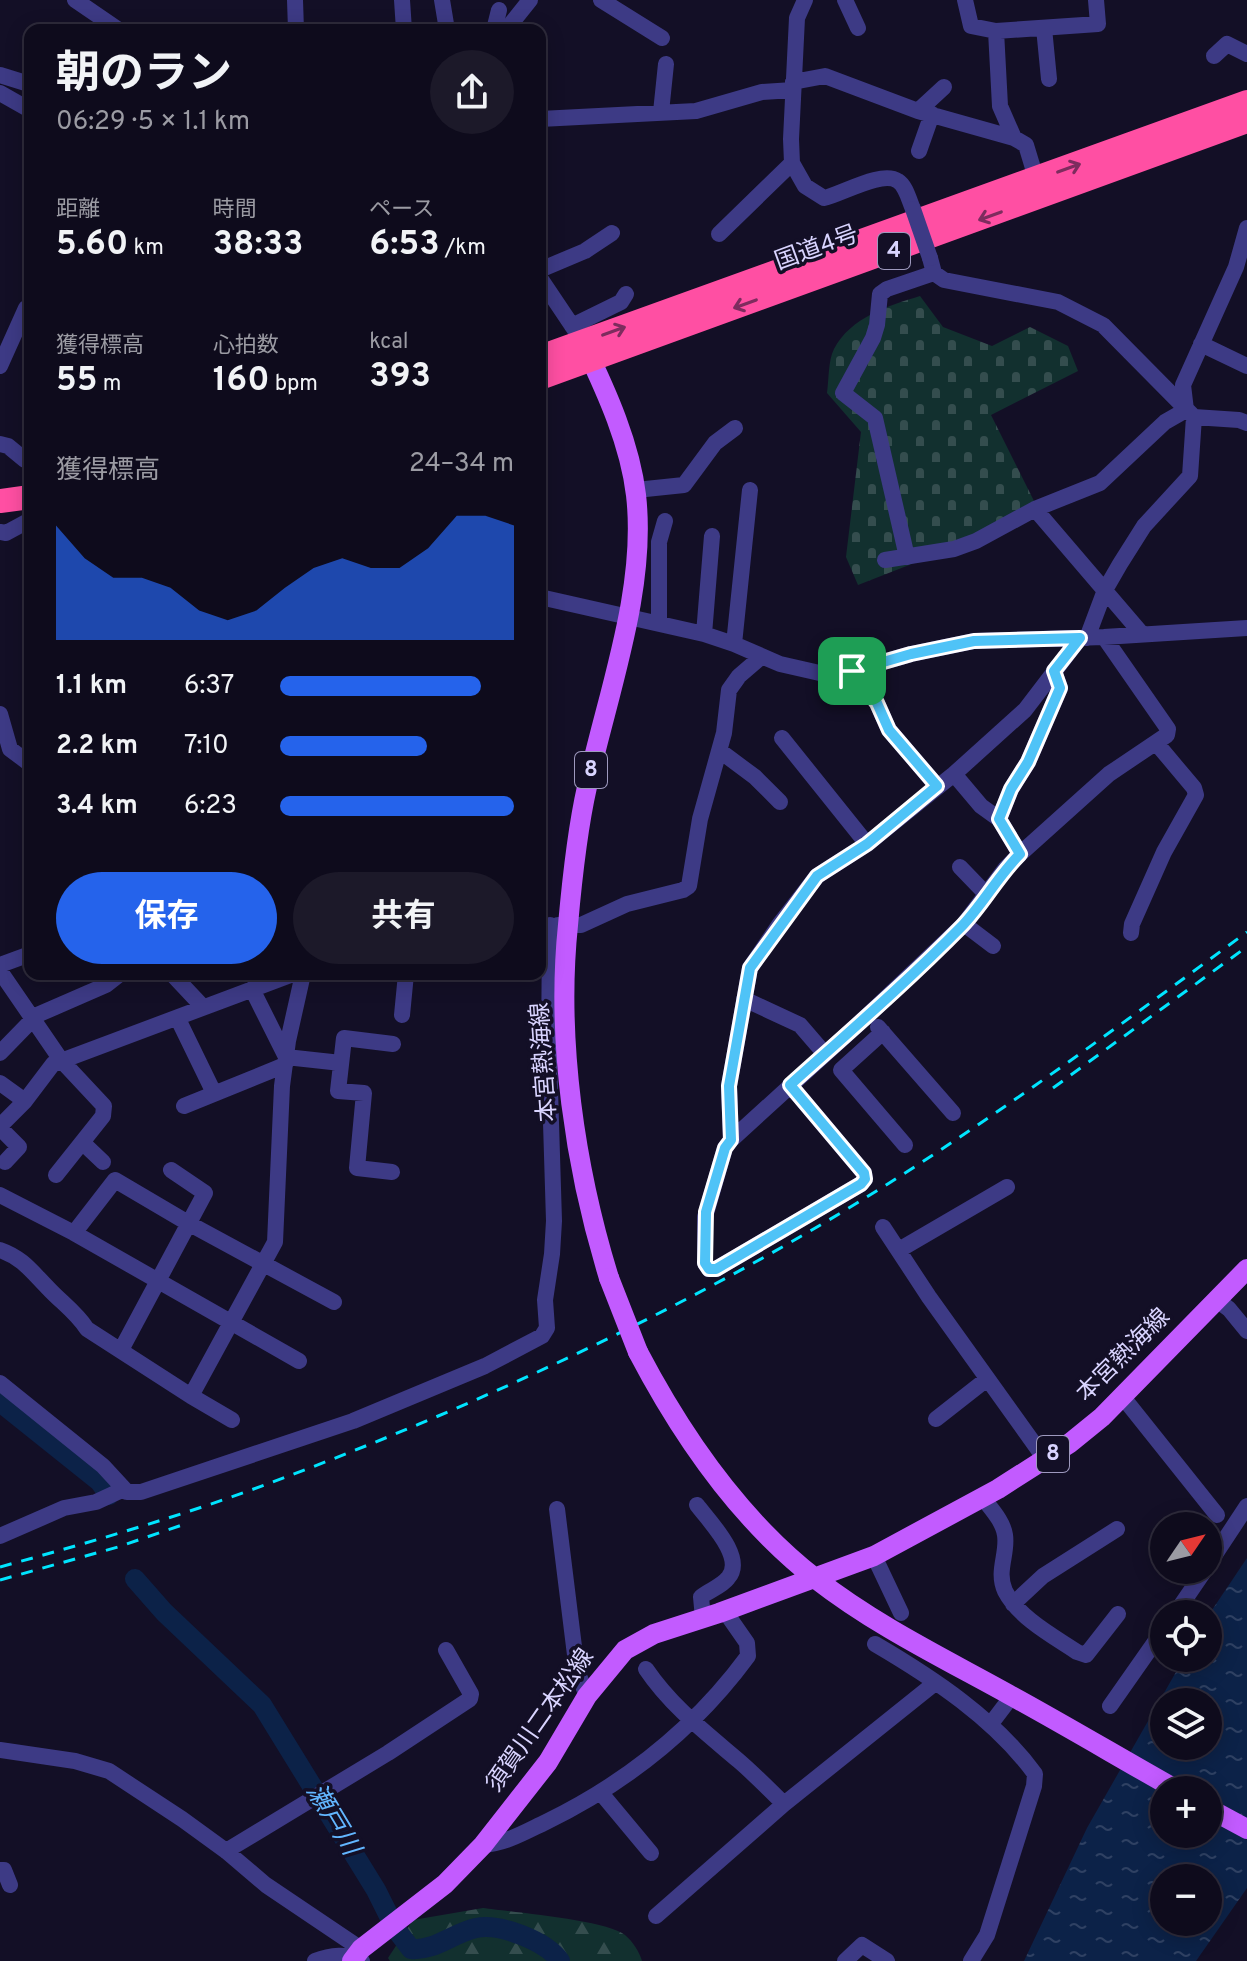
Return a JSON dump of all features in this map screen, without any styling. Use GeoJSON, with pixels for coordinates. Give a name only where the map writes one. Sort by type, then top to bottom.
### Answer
{"type":"FeatureCollection","features":[{"type":"Feature","properties":{"kind":"highway","name":"国道4号"},"geometry":{"type":"LineString","coordinates":[[1040,188],[1247,102]]}},
{"type":"Feature","properties":{"kind":"highway","name":"国道4号"},"geometry":{"type":"LineString","coordinates":[[546,355],[1247,121]]}},
{"type":"Feature","properties":{"kind":"highway","name":"国道4号"},"geometry":{"type":"LineString","coordinates":[[546,373],[582,343]]}},
{"type":"Feature","properties":{"kind":"highway"},"geometry":{"type":"LineString","coordinates":[[0,485],[24,472]]}},
{"type":"Feature","properties":{"kind":"highway"},"geometry":{"type":"LineString","coordinates":[[0,501],[24,498]]}},
{"type":"Feature","properties":{"kind":"main road","name":"本宮熱海線"},"geometry":{"type":"LineString","coordinates":[[582,343],[625,444],[636,490],[636,542],[629,616],[552,925],[585,1187],[609,1278],[638,1352],[664,1402],[704,1459],[759,1526],[815,1578],[904,1638],[1152,1776]]}},
{"type":"Feature","properties":{"kind":"main road","name":"本宮熱海線"},"geometry":{"type":"LineString","coordinates":[[815,1578],[874,1556],[983,1498],[1086,1430],[1247,1269]]}},
{"type":"Feature","properties":{"kind":"main road","name":"須賀川二本松線"},"geometry":{"type":"LineString","coordinates":[[360,1954],[445,1884],[483,1845],[548,1762],[587,1696],[617,1657],[637,1642],[815,1578]]}},
{"type":"Feature","properties":{"kind":"main road"},"geometry":{"type":"LineString","coordinates":[[1222,1816],[1247,1829]]}},
{"type":"Feature","properties":{"kind":"street"},"geometry":{"type":"LineString","coordinates":[[75,0],[110,24]]}},
{"type":"Feature","properties":{"kind":"street"},"geometry":{"type":"LineString","coordinates":[[295,0],[296,24]]}},
{"type":"Feature","properties":{"kind":"street"},"geometry":{"type":"LineString","coordinates":[[402,0],[404,24]]}},
{"type":"Feature","properties":{"kind":"street"},"geometry":{"type":"LineString","coordinates":[[442,0],[446,24]]}},
{"type":"Feature","properties":{"kind":"street"},"geometry":{"type":"LineString","coordinates":[[511,24],[530,0]]}},
{"type":"Feature","properties":{"kind":"street"},"geometry":{"type":"LineString","coordinates":[[601,0],[662,38]]}},
{"type":"Feature","properties":{"kind":"street"},"geometry":{"type":"LineString","coordinates":[[805,0],[797,18],[793,86],[792,163],[802,181],[820,197],[889,178],[901,183],[932,265],[950,282],[1058,302],[1103,325],[1190,413]]}},
{"type":"Feature","properties":{"kind":"street"},"geometry":{"type":"LineString","coordinates":[[845,0],[858,28]]}},
{"type":"Feature","properties":{"kind":"street"},"geometry":{"type":"LineString","coordinates":[[965,0],[971,26],[996,31],[1098,24],[1096,0]]}},
{"type":"Feature","properties":{"kind":"street"},"geometry":{"type":"LineString","coordinates":[[496,24],[499,10]]}},
{"type":"Feature","properties":{"kind":"street"},"geometry":{"type":"LineString","coordinates":[[1044,28],[1049,79]]}},
{"type":"Feature","properties":{"kind":"street"},"geometry":{"type":"LineString","coordinates":[[996,31],[1000,106],[1014,138]]}},
{"type":"Feature","properties":{"kind":"street"},"geometry":{"type":"LineString","coordinates":[[1214,56],[1227,44],[1247,54]]}},
{"type":"Feature","properties":{"kind":"street"},"geometry":{"type":"LineString","coordinates":[[661,112],[666,64]]}},
{"type":"Feature","properties":{"kind":"street"},"geometry":{"type":"LineString","coordinates":[[0,75],[24,82]]}},
{"type":"Feature","properties":{"kind":"street"},"geometry":{"type":"LineString","coordinates":[[546,119],[696,111],[825,76],[925,112],[1014,138],[1026,145],[1040,188]]}},
{"type":"Feature","properties":{"kind":"street"},"geometry":{"type":"LineString","coordinates":[[919,151],[930,97],[944,87]]}},
{"type":"Feature","properties":{"kind":"street"},"geometry":{"type":"LineString","coordinates":[[0,93],[24,107]]}},
{"type":"Feature","properties":{"kind":"street"},"geometry":{"type":"LineString","coordinates":[[719,234],[792,163]]}},
{"type":"Feature","properties":{"kind":"street"},"geometry":{"type":"LineString","coordinates":[[731,1140],[729,1086],[750,968],[807,886],[830,865],[867,844],[954,774],[1025,710],[1054,671],[1090,638],[1105,590],[1144,526],[1190,476],[1190,413],[1183,385],[1236,267],[1247,228]]}},
{"type":"Feature","properties":{"kind":"street"},"geometry":{"type":"LineString","coordinates":[[546,267],[585,251],[612,233]]}},
{"type":"Feature","properties":{"kind":"street"},"geometry":{"type":"LineString","coordinates":[[907,557],[875,418],[843,393],[873,338],[880,294],[932,265]]}},
{"type":"Feature","properties":{"kind":"street"},"geometry":{"type":"LineString","coordinates":[[546,287],[582,343],[626,294]]}},
{"type":"Feature","properties":{"kind":"street"},"geometry":{"type":"LineString","coordinates":[[0,366],[24,312]]}},
{"type":"Feature","properties":{"kind":"street"},"geometry":{"type":"LineString","coordinates":[[1201,344],[1247,366]]}},
{"type":"Feature","properties":{"kind":"street"},"geometry":{"type":"LineString","coordinates":[[885,560],[954,549],[976,541],[1035,509],[1100,483],[1165,422],[1190,413],[1246,421]]}},
{"type":"Feature","properties":{"kind":"street"},"geometry":{"type":"LineString","coordinates":[[636,490],[684,485],[715,443],[735,428]]}},
{"type":"Feature","properties":{"kind":"street"},"geometry":{"type":"LineString","coordinates":[[8,443],[24,465]]}},
{"type":"Feature","properties":{"kind":"street"},"geometry":{"type":"LineString","coordinates":[[734,644],[750,490]]}},
{"type":"Feature","properties":{"kind":"street"},"geometry":{"type":"LineString","coordinates":[[1035,509],[1142,634]]}},
{"type":"Feature","properties":{"kind":"street"},"geometry":{"type":"LineString","coordinates":[[659,623],[659,542],[665,521]]}},
{"type":"Feature","properties":{"kind":"street"},"geometry":{"type":"LineString","coordinates":[[0,532],[6,533],[24,523]]}},
{"type":"Feature","properties":{"kind":"street"},"geometry":{"type":"LineString","coordinates":[[704,634],[712,536]]}},
{"type":"Feature","properties":{"kind":"street"},"geometry":{"type":"LineString","coordinates":[[546,598],[704,634],[761,657],[813,673],[852,671],[911,654],[974,641],[1090,638],[1247,628]]}},
{"type":"Feature","properties":{"kind":"street"},"geometry":{"type":"LineString","coordinates":[[790,1085],[864,1173],[865,1179],[793,1226],[711,1270],[705,1263],[705,1217],[725,1148],[731,1140],[790,1085],[867,1016],[964,924],[1020,854],[1109,774],[1167,735],[1168,729],[1090,638]]}},
{"type":"Feature","properties":{"kind":"street"},"geometry":{"type":"LineString","coordinates":[[0,1383],[103,1466],[127,1492],[141,1492],[353,1421],[485,1366],[545,1333],[545,1300],[554,1221],[549,1057],[552,925],[587,923],[633,902],[687,888],[700,819],[720,751],[732,684],[761,657]]}},
{"type":"Feature","properties":{"kind":"street"},"geometry":{"type":"LineString","coordinates":[[852,671],[877,703],[889,730],[937,786]]}},
{"type":"Feature","properties":{"kind":"street"},"geometry":{"type":"LineString","coordinates":[[999,819],[1060,688],[1054,671]]}},
{"type":"Feature","properties":{"kind":"street"},"geometry":{"type":"LineString","coordinates":[[0,714],[10,749],[24,760]]}},
{"type":"Feature","properties":{"kind":"street"},"geometry":{"type":"LineString","coordinates":[[782,738],[867,844]]}},
{"type":"Feature","properties":{"kind":"street"},"geometry":{"type":"LineString","coordinates":[[1131,933],[1132,924],[1164,852],[1196,795],[1194,788],[1157,744]]}},
{"type":"Feature","properties":{"kind":"street"},"geometry":{"type":"LineString","coordinates":[[720,751],[755,777],[780,802]]}},
{"type":"Feature","properties":{"kind":"street"},"geometry":{"type":"LineString","coordinates":[[954,774],[981,806],[999,819],[1020,854]]}},
{"type":"Feature","properties":{"kind":"street"},"geometry":{"type":"LineString","coordinates":[[960,867],[987,895]]}},
{"type":"Feature","properties":{"kind":"street"},"geometry":{"type":"LineString","coordinates":[[964,924],[993,946]]}},
{"type":"Feature","properties":{"kind":"street"},"geometry":{"type":"LineString","coordinates":[[0,965],[24,956]]}},
{"type":"Feature","properties":{"kind":"street"},"geometry":{"type":"LineString","coordinates":[[0,971],[61,1060],[104,1106],[103,1116],[56,1175]]}},
{"type":"Feature","properties":{"kind":"street"},"geometry":{"type":"LineString","coordinates":[[0,1053],[33,1017],[105,980]]}},
{"type":"Feature","properties":{"kind":"street"},"geometry":{"type":"LineString","coordinates":[[178,980],[203,1007]]}},
{"type":"Feature","properties":{"kind":"street"},"geometry":{"type":"LineString","coordinates":[[5,1162],[19,1147],[0,1127],[25,1101],[45,1072],[61,1060],[277,980]]}},
{"type":"Feature","properties":{"kind":"street"},"geometry":{"type":"LineString","coordinates":[[191,1396],[275,1242],[285,1061],[302,980]]}},
{"type":"Feature","properties":{"kind":"street"},"geometry":{"type":"LineString","coordinates":[[402,1015],[405,980]]}},
{"type":"Feature","properties":{"kind":"street"},"geometry":{"type":"LineString","coordinates":[[252,989],[285,1061]]}},
{"type":"Feature","properties":{"kind":"street"},"geometry":{"type":"LineString","coordinates":[[744,999],[800,1025],[825,1054]]}},
{"type":"Feature","properties":{"kind":"street"},"geometry":{"type":"LineString","coordinates":[[867,1016],[953,1113]]}},
{"type":"Feature","properties":{"kind":"street"},"geometry":{"type":"LineString","coordinates":[[178,1019],[214,1093]]}},
{"type":"Feature","properties":{"kind":"street"},"geometry":{"type":"LineString","coordinates":[[883,1032],[841,1070],[905,1145]]}},
{"type":"Feature","properties":{"kind":"street"},"geometry":{"type":"LineString","coordinates":[[392,1172],[357,1168],[364,1093],[338,1091],[344,1038],[393,1044]]}},
{"type":"Feature","properties":{"kind":"street"},"geometry":{"type":"LineString","coordinates":[[184,1106],[285,1061],[341,1063]]}},
{"type":"Feature","properties":{"kind":"street"},"geometry":{"type":"LineString","coordinates":[[0,1083],[25,1101]]}},
{"type":"Feature","properties":{"kind":"street"},"geometry":{"type":"LineString","coordinates":[[83,1143],[103,1162]]}},
{"type":"Feature","properties":{"kind":"street"},"geometry":{"type":"LineString","coordinates":[[121,1350],[205,1193],[171,1170]]}},
{"type":"Feature","properties":{"kind":"street"},"geometry":{"type":"LineString","coordinates":[[74,1233],[115,1180],[263,1266],[334,1302]]}},
{"type":"Feature","properties":{"kind":"street"},"geometry":{"type":"LineString","coordinates":[[899,1250],[1007,1187]]}},
{"type":"Feature","properties":{"kind":"street"},"geometry":{"type":"LineString","coordinates":[[0,1195],[74,1233],[299,1361]]}},
{"type":"Feature","properties":{"kind":"street"},"geometry":{"type":"LineString","coordinates":[[883,1227],[1045,1459]]}},
{"type":"Feature","properties":{"kind":"street"},"geometry":{"type":"LineString","coordinates":[[0,1250],[24,1261],[40,1276],[46,1287],[78,1314],[87,1329],[232,1420]]}},
{"type":"Feature","properties":{"kind":"street"},"geometry":{"type":"LineString","coordinates":[[1217,1300],[1247,1331]]}},
{"type":"Feature","properties":{"kind":"street"},"geometry":{"type":"LineString","coordinates":[[936,1419],[987,1379]]}},
{"type":"Feature","properties":{"kind":"street"},"geometry":{"type":"LineString","coordinates":[[1122,1396],[1215,1512]]}},
{"type":"Feature","properties":{"kind":"street"},"geometry":{"type":"LineString","coordinates":[[0,1536],[64,1508],[96,1502],[124,1489]]}},
{"type":"Feature","properties":{"kind":"street"},"geometry":{"type":"LineString","coordinates":[[983,1498],[1005,1531],[1001,1575],[1005,1591],[1013,1604],[1069,1647],[1086,1655],[1118,1614]]}},
{"type":"Feature","properties":{"kind":"street"},"geometry":{"type":"LineString","coordinates":[[697,1505],[724,1541],[734,1564],[729,1577],[701,1597],[703,1618]]}},
{"type":"Feature","properties":{"kind":"street"},"geometry":{"type":"LineString","coordinates":[[1222,1544],[1247,1506]]}},
{"type":"Feature","properties":{"kind":"street"},"geometry":{"type":"LineString","coordinates":[[557,1509],[577,1671],[587,1696]]}},
{"type":"Feature","properties":{"kind":"street"},"geometry":{"type":"LineString","coordinates":[[1013,1604],[1043,1576],[1117,1529]]}},
{"type":"Feature","properties":{"kind":"street"},"geometry":{"type":"LineString","coordinates":[[874,1556],[901,1613]]}},
{"type":"Feature","properties":{"kind":"street"},"geometry":{"type":"LineString","coordinates":[[483,1845],[502,1843],[601,1793],[667,1745],[692,1722],[748,1656],[747,1643],[724,1610]]}},
{"type":"Feature","properties":{"kind":"street"},"geometry":{"type":"LineString","coordinates":[[875,1644],[962,1701],[1015,1749],[1036,1779],[987,1935],[971,1961]]}},
{"type":"Feature","properties":{"kind":"street"},"geometry":{"type":"LineString","coordinates":[[1110,1706],[1150,1649]]}},
{"type":"Feature","properties":{"kind":"street"},"geometry":{"type":"LineString","coordinates":[[226,1851],[470,1699],[471,1694],[446,1650]]}},
{"type":"Feature","properties":{"kind":"street"},"geometry":{"type":"LineString","coordinates":[[646,1669],[658,1687],[692,1722],[784,1804]]}},
{"type":"Feature","properties":{"kind":"street"},"geometry":{"type":"LineString","coordinates":[[656,1916],[784,1804],[935,1683]]}},
{"type":"Feature","properties":{"kind":"street"},"geometry":{"type":"LineString","coordinates":[[990,1725],[1012,1696]]}},
{"type":"Feature","properties":{"kind":"street"},"geometry":{"type":"LineString","coordinates":[[0,1767],[4,1750],[75,1761],[109,1771],[226,1851],[266,1885],[360,1954]]}},
{"type":"Feature","properties":{"kind":"street"},"geometry":{"type":"LineString","coordinates":[[601,1793],[651,1853]]}},
{"type":"Feature","properties":{"kind":"street"},"geometry":{"type":"LineString","coordinates":[[0,1870],[4,1870],[10,1885]]}},
{"type":"Feature","properties":{"kind":"street"},"geometry":{"type":"LineString","coordinates":[[845,1961],[862,1945],[887,1961]]}},
{"type":"Feature","properties":{"kind":"street"},"geometry":{"type":"LineString","coordinates":[[315,1961],[360,1954]]}},
{"type":"Feature","properties":{"kind":"green space"},"geometry":{"type":"Polygon","coordinates":[[[920,296],[943,327],[992,346],[1030,327],[1068,346],[1078,371],[991,415],[1036,505],[968,542],[858,585],[846,557],[861,432],[827,393],[831,359],[841,338],[860,321],[920,296]]]}},
{"type":"Feature","properties":{"kind":"green space"},"geometry":{"type":"Polygon","coordinates":[[[483,1908],[579,1921],[615,1930],[631,1941],[642,1961],[390,1961],[388,1958],[413,1920],[483,1908]]]}},
{"type":"Feature","properties":{"kind":"water"},"geometry":{"type":"Polygon","coordinates":[[[1247,1558],[1247,1888],[1222,1924],[1222,1864],[1150,1864],[1150,1936],[1213,1936],[1196,1961],[1024,1961],[1087,1828],[1150,1718],[1150,1760],[1222,1760],[1222,1688],[1167,1688],[1176,1672],[1222,1672],[1222,1600],[1219,1600],[1247,1558]]]}},
{"type":"Feature","properties":{"kind":"waterway","name":"瀬戸川"},"geometry":{"type":"LineString","coordinates":[[0,1402],[100,1482],[109,1495]]}},
{"type":"Feature","properties":{"kind":"waterway","name":"瀬戸川"},"geometry":{"type":"LineString","coordinates":[[135,1579],[164,1612],[262,1705],[376,1890],[395,1928],[411,1949],[436,1945],[468,1930],[486,1927],[534,1940],[560,1961]]}},
{"type":"Feature","properties":{"kind":"railway"},"geometry":{"type":"LineString","coordinates":[[0,1567],[170,1517],[336,1458],[532,1375],[659,1313],[784,1246],[904,1174],[1020,1096],[1247,932]]}},
{"type":"Feature","properties":{"kind":"railway"},"geometry":{"type":"LineString","coordinates":[[1053,1088],[1241,951]]}},
{"type":"Feature","properties":{"kind":"railway"},"geometry":{"type":"LineString","coordinates":[[0,1580],[118,1547],[188,1523]]}},
{"type":"Feature","properties":{"kind":"route"},"geometry":{"type":"LineString","coordinates":[[1080,638],[1054,671],[1060,688],[999,819],[1020,854],[964,924],[790,1085],[864,1173],[865,1179],[793,1226],[711,1270],[705,1263],[705,1217],[725,1148],[731,1140],[729,1086],[750,968],[817,876],[867,844],[937,786],[889,730],[877,703],[852,671],[911,654],[974,641],[1080,638]]}}]}
